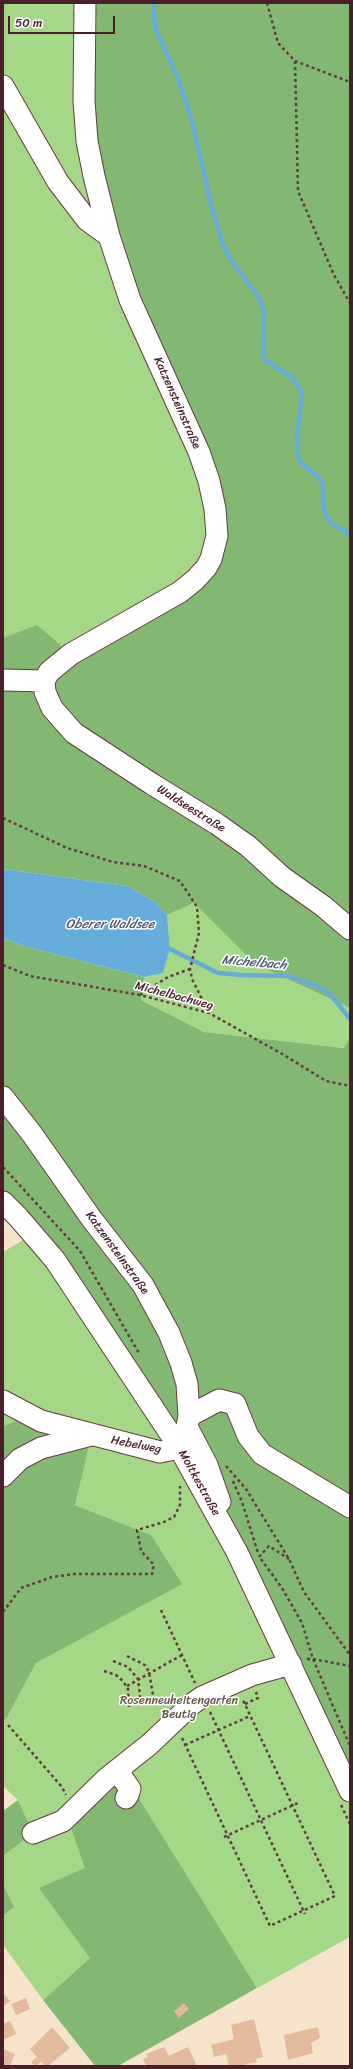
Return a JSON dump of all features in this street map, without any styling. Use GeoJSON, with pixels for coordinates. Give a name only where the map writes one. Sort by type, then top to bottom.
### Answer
{"type":"FeatureCollection","features":[{"type":"Feature","properties":{"kind":"street","name":"Katzensteinstraße"},"geometry":{"type":"LineString","coordinates":[[44,681],[49,672],[71,654],[180,592],[195,580],[206,568],[211,559],[217,536],[214,502],[200,452],[130,300],[109,236],[94,176],[87,141],[84,101],[85,3]]}},
{"type":"Feature","properties":{"kind":"street"},"geometry":{"type":"LineString","coordinates":[[3,86],[58,182],[87,220],[109,236]]}},
{"type":"Feature","properties":{"kind":"street"},"geometry":{"type":"LineString","coordinates":[[3,680],[44,681]]}},
{"type":"Feature","properties":{"kind":"street","name":"Waldseestraße"},"geometry":{"type":"LineString","coordinates":[[44,681],[45,692],[52,708],[74,733],[223,828],[350,929]]}},
{"type":"Feature","properties":{"kind":"street","name":"Katzensteinstraße"},"geometry":{"type":"LineString","coordinates":[[3,1097],[32,1134],[91,1218],[143,1285],[169,1333],[187,1384],[185,1429],[216,1464],[237,1552]]}},
{"type":"Feature","properties":{"kind":"street","name":"Moltkestraße"},"geometry":{"type":"LineString","coordinates":[[3,1202],[55,1260],[185,1429],[237,1552],[350,1791]]}},
{"type":"Feature","properties":{"kind":"street","name":"Hebelweg"},"geometry":{"type":"LineString","coordinates":[[3,1401],[40,1421],[160,1452],[170,1450],[185,1429],[219,1400],[235,1404],[248,1436],[262,1454],[350,1507]]}},
{"type":"Feature","properties":{"kind":"street","name":"Hebelweg"},"geometry":{"type":"LineString","coordinates":[[3,1476],[20,1459],[41,1448],[92,1435]]}},
{"type":"Feature","properties":{"kind":"street"},"geometry":{"type":"LineString","coordinates":[[33,1833],[63,1821],[117,1770],[150,1744],[174,1720],[202,1697],[252,1675],[291,1664]]}},
{"type":"Feature","properties":{"kind":"street"},"geometry":{"type":"LineString","coordinates":[[117,1770],[130,1789],[126,1798]]}},
{"type":"Feature","properties":{"kind":"path"},"geometry":{"type":"LineString","coordinates":[[267,3],[278,43],[295,61],[350,82]]}},
{"type":"Feature","properties":{"kind":"path"},"geometry":{"type":"LineString","coordinates":[[295,61],[298,191],[334,275],[350,303]]}},
{"type":"Feature","properties":{"kind":"path"},"geometry":{"type":"LineString","coordinates":[[3,818],[67,848],[113,862],[144,866],[180,881],[197,907],[199,933],[190,969],[192,979],[209,1013]]}},
{"type":"Feature","properties":{"kind":"path","name":"Michelbachweg"},"geometry":{"type":"LineString","coordinates":[[3,965],[30,976],[140,996],[209,1013],[284,1055],[326,1081],[350,1086]]}},
{"type":"Feature","properties":{"kind":"path"},"geometry":{"type":"LineString","coordinates":[[140,996],[168,977],[190,969]]}},
{"type":"Feature","properties":{"kind":"path"},"geometry":{"type":"LineString","coordinates":[[216,1464],[242,1502],[259,1557],[282,1588],[302,1623],[313,1659],[350,1746]]}},
{"type":"Feature","properties":{"kind":"path"},"geometry":{"type":"LineString","coordinates":[[216,1464],[246,1488],[289,1559],[304,1592],[350,1655]]}},
{"type":"Feature","properties":{"kind":"path"},"geometry":{"type":"LineString","coordinates":[[3,1612],[21,1588],[52,1577],[75,1574],[152,1574],[154,1565],[141,1551],[137,1530],[164,1522],[174,1517],[180,1505],[180,1481]]}},
{"type":"Feature","properties":{"kind":"path"},"geometry":{"type":"LineString","coordinates":[[259,1557],[269,1546],[289,1559]]}},
{"type":"Feature","properties":{"kind":"path"},"geometry":{"type":"LineString","coordinates":[[161,1610],[305,1914]]}},
{"type":"Feature","properties":{"kind":"path"},"geometry":{"type":"LineString","coordinates":[[127,1686],[182,1654]]}},
{"type":"Feature","properties":{"kind":"path"},"geometry":{"type":"LineString","coordinates":[[127,1656],[145,1665],[149,1672],[153,1695]]}},
{"type":"Feature","properties":{"kind":"path"},"geometry":{"type":"LineString","coordinates":[[313,1659],[350,1666]]}},
{"type":"Feature","properties":{"kind":"path"},"geometry":{"type":"LineString","coordinates":[[114,1661],[128,1667],[138,1679],[141,1704]]}},
{"type":"Feature","properties":{"kind":"path"},"geometry":{"type":"LineString","coordinates":[[104,1671],[116,1675],[127,1686],[130,1699],[129,1707]]}},
{"type":"Feature","properties":{"kind":"path"},"geometry":{"type":"LineString","coordinates":[[174,1720],[226,1836],[270,1926],[335,1896],[235,1683]]}},
{"type":"Feature","properties":{"kind":"path"},"geometry":{"type":"LineString","coordinates":[[185,1745],[250,1716]]}},
{"type":"Feature","properties":{"kind":"path"},"geometry":{"type":"LineString","coordinates":[[8,1725],[62,1787],[73,1812]]}},
{"type":"Feature","properties":{"kind":"path"},"geometry":{"type":"LineString","coordinates":[[226,1836],[298,1803]]}},
{"type":"Feature","properties":{"kind":"green space"},"geometry":{"type":"Polygon","coordinates":[[[3,3],[85,3],[199,452],[211,559],[71,654],[37,626],[3,638],[3,3]]]}},
{"type":"Feature","properties":{"kind":"green space"},"geometry":{"type":"Polygon","coordinates":[[[85,3],[350,3],[350,1008],[255,964],[194,903],[167,915],[154,901],[127,886],[3,869],[3,638],[37,625],[71,654],[180,592],[217,536],[94,176],[85,3]]]}},
{"type":"Feature","properties":{"kind":"green space"},"geometry":{"type":"Polygon","coordinates":[[[194,903],[255,964],[350,1008],[350,1038],[345,1048],[204,1032],[141,1000],[144,977],[163,973],[170,949],[167,915],[194,903]]]}},
{"type":"Feature","properties":{"kind":"green space"},"geometry":{"type":"Polygon","coordinates":[[[3,938],[27,947],[144,977],[141,1000],[204,1032],[344,1048],[350,1038],[350,1791],[177,1444],[3,1202],[3,938]]]}},
{"type":"Feature","properties":{"kind":"green space","name":"Rosenneuheitengarten Beutig"},"geometry":{"type":"Polygon","coordinates":[[[33,1234],[177,1444],[350,1791],[350,1937],[257,1988],[120,1770],[85,1868],[90,1958],[43,2000],[3,1945],[3,1916],[14,1907],[3,1884],[3,1856],[33,1833],[18,1800],[3,1786],[3,1720],[6,1719],[36,1663],[59,1650],[151,1535],[75,1505],[19,1420],[3,1426],[3,1252],[33,1234]]]}},
{"type":"Feature","properties":{"kind":"green space"},"geometry":{"type":"Polygon","coordinates":[[[19,1420],[89,1445],[75,1505],[151,1535],[182,1584],[36,1663],[6,1719],[3,1720],[3,1426],[19,1420]]]}},
{"type":"Feature","properties":{"kind":"green space"},"geometry":{"type":"Polygon","coordinates":[[[121,1770],[257,1988],[118,2066],[95,2066],[43,2000],[90,1958],[39,1888],[85,1868],[69,1822],[121,1770]]]}},
{"type":"Feature","properties":{"kind":"green space"},"geometry":{"type":"Polygon","coordinates":[[[18,1800],[33,1833],[3,1856],[3,1811],[18,1800]]]}},
{"type":"Feature","properties":{"kind":"green space"},"geometry":{"type":"Polygon","coordinates":[[[3,1884],[14,1907],[3,1916],[3,1884]]]}},
{"type":"Feature","properties":{"kind":"water","name":"Oberer Waldsee"},"geometry":{"type":"Polygon","coordinates":[[[3,869],[127,886],[154,901],[167,915],[170,949],[163,973],[144,977],[27,947],[3,938],[3,869]]]}},
{"type":"Feature","properties":{"kind":"building"},"geometry":{"type":"Polygon","coordinates":[[[3,1993],[10,2001],[3,2007],[3,1993]]]}},
{"type":"Feature","properties":{"kind":"building"},"geometry":{"type":"Polygon","coordinates":[[[26,1998],[30,2009],[16,2015],[11,2004],[26,1998]]]}},
{"type":"Feature","properties":{"kind":"building"},"geometry":{"type":"Polygon","coordinates":[[[184,2003],[189,2009],[179,2018],[174,2011],[184,2003]]]}},
{"type":"Feature","properties":{"kind":"building"},"geometry":{"type":"Polygon","coordinates":[[[254,2019],[263,2057],[256,2059],[257,2062],[247,2064],[247,2066],[229,2066],[226,2054],[214,2057],[211,2045],[234,2039],[231,2025],[254,2019]]]}},
{"type":"Feature","properties":{"kind":"building"},"geometry":{"type":"Polygon","coordinates":[[[10,2021],[16,2034],[3,2040],[3,2024],[10,2021]]]}},
{"type":"Feature","properties":{"kind":"building"},"geometry":{"type":"Polygon","coordinates":[[[52,2027],[70,2048],[48,2066],[45,2066],[41,2062],[35,2066],[31,2062],[37,2057],[30,2049],[52,2027]]]}},
{"type":"Feature","properties":{"kind":"building"},"geometry":{"type":"Polygon","coordinates":[[[318,2027],[320,2038],[311,2043],[313,2053],[288,2060],[284,2035],[318,2027]]]}},
{"type":"Feature","properties":{"kind":"building"},"geometry":{"type":"Polygon","coordinates":[[[164,2047],[169,2056],[188,2047],[197,2066],[146,2066],[143,2059],[148,2057],[146,2054],[164,2047]]]}},
{"type":"Feature","properties":{"kind":"building"},"geometry":{"type":"Polygon","coordinates":[[[3,2049],[15,2054],[10,2066],[3,2066],[3,2049]]]}},
{"type":"Feature","properties":{"kind":"waterway"},"geometry":{"type":"LineString","coordinates":[[153,3],[155,28],[177,76],[191,117],[212,208],[223,245],[230,259],[258,296],[264,311],[263,355],[265,360],[293,378],[302,394],[297,436],[298,456],[301,463],[318,477],[323,484],[323,507],[327,518],[331,523],[350,534]]}},
{"type":"Feature","properties":{"kind":"waterway","name":"Michelbach"},"geometry":{"type":"LineString","coordinates":[[170,949],[218,973],[288,976],[314,985],[326,991],[350,1019]]}}]}
